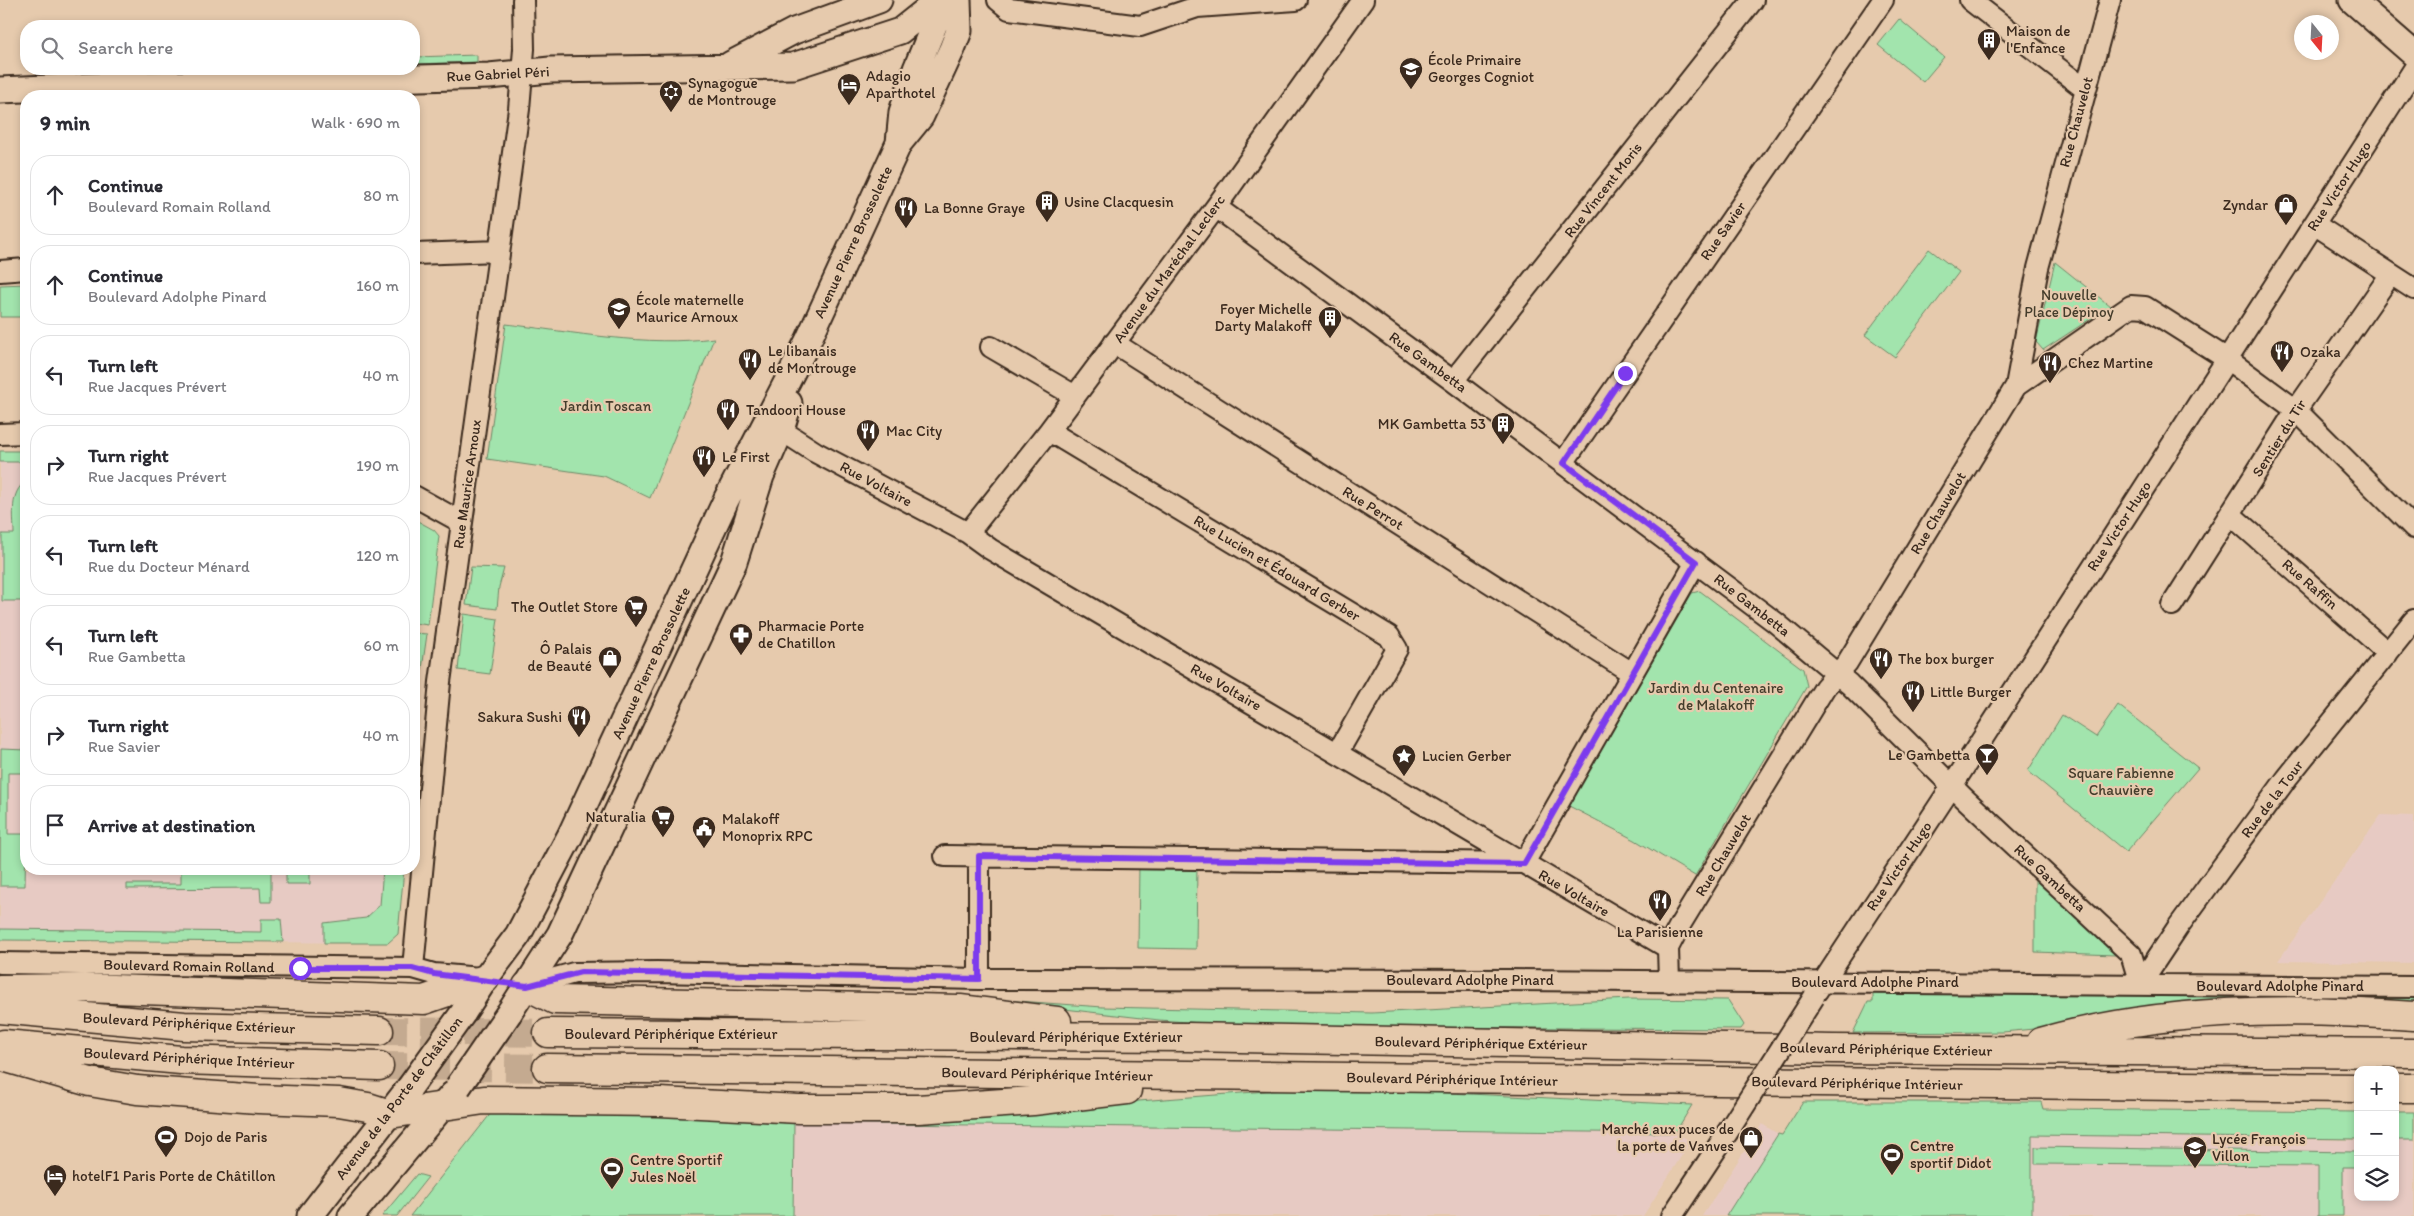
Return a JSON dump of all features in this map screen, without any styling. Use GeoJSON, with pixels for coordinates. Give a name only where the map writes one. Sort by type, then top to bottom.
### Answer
{"type":"FeatureCollection","features":[{"type":"Feature","properties":{"kind":"highway"},"geometry":{"type":"LineString","coordinates":[[0,989],[84,988],[424,1000],[485,979]]}},
{"type":"Feature","properties":{"kind":"highway"},"geometry":{"type":"LineString","coordinates":[[527,986],[555,1000],[960,1010],[1188,1037]]}},
{"type":"Feature","properties":{"kind":"highway","name":"Boulevard Périphérique Extérieur"},"geometry":{"type":"LineString","coordinates":[[0,1009],[184,1026],[379,1031]]}},
{"type":"Feature","properties":{"kind":"highway"},"geometry":{"type":"LineString","coordinates":[[2012,1050],[2082,1030],[2200,1015],[2280,1011],[2361,1012],[2414,1016]]}},
{"type":"Feature","properties":{"kind":"highway","name":"Boulevard Périphérique Extérieur"},"geometry":{"type":"LineString","coordinates":[[548,1033],[1188,1037],[2012,1050],[2414,1053]]}},
{"type":"Feature","properties":{"kind":"highway","name":"Boulevard Périphérique Intérieur"},"geometry":{"type":"LineString","coordinates":[[0,1044],[181,1060],[379,1066]]}},
{"type":"Feature","properties":{"kind":"highway"},"geometry":{"type":"LineString","coordinates":[[0,1056],[90,1082],[137,1090],[258,1099],[339,1102],[368,1107],[390,1114],[452,1096],[491,1100],[660,1102],[799,1109],[918,1109],[1033,1101],[1241,1076]]}},
{"type":"Feature","properties":{"kind":"highway","name":"Boulevard Périphérique Intérieur"},"geometry":{"type":"LineString","coordinates":[[547,1068],[2354,1088]]}},
{"type":"Feature","properties":{"kind":"highway"},"geometry":{"type":"LineString","coordinates":[[2399,1088],[2414,1088]]}},
{"type":"Feature","properties":{"kind":"main road","name":"Rue Gabriel Péri"},"geometry":{"type":"LineString","coordinates":[[726,66],[794,31],[879,0]]}},
{"type":"Feature","properties":{"kind":"main road","name":"Rue Gabriel Péri"},"geometry":{"type":"LineString","coordinates":[[0,90],[118,85],[272,89],[489,76],[522,72],[793,66],[900,31],[939,0]]}},
{"type":"Feature","properties":{"kind":"main road","name":"Avenue Pierre Brossolette"},"geometry":{"type":"LineString","coordinates":[[485,979],[527,920],[570,836],[726,500],[808,341],[899,143],[921,116],[959,31],[958,0]]}},
{"type":"Feature","properties":{"kind":"main road"},"geometry":{"type":"LineString","coordinates":[[2352,0],[2414,54]]}},
{"type":"Feature","properties":{"kind":"main road","name":"Avenue Pierre Brossolette"},"geometry":{"type":"LineString","coordinates":[[527,986],[566,923],[734,562],[761,476],[781,430],[808,341]]}},
{"type":"Feature","properties":{"kind":"main road","name":"Boulevard Romain Rolland"},"geometry":{"type":"LineString","coordinates":[[485,979],[527,986]]}},
{"type":"Feature","properties":{"kind":"main road","name":"Avenue de la Porte de Châtillon"},"geometry":{"type":"LineString","coordinates":[[310,1216],[410,1087],[485,979]]}},
{"type":"Feature","properties":{"kind":"main road"},"geometry":{"type":"LineString","coordinates":[[351,1216],[452,1096],[527,986]]}},
{"type":"Feature","properties":{"kind":"street","name":"Rue Maurice Arnoux"},"geometry":{"type":"LineString","coordinates":[[412,968],[435,729],[522,72],[523,0]]}},
{"type":"Feature","properties":{"kind":"street"},"geometry":{"type":"LineString","coordinates":[[998,0],[1009,9],[1140,26],[1197,7],[1296,0]]}},
{"type":"Feature","properties":{"kind":"street","name":"Avenue du Maréchal Leclerc"},"geometry":{"type":"LineString","coordinates":[[968,533],[1049,431],[1216,207],[1363,0]]}},
{"type":"Feature","properties":{"kind":"street","name":"Rue Vincent Moris"},"geometry":{"type":"LineString","coordinates":[[1453,381],[1753,0]]}},
{"type":"Feature","properties":{"kind":"street","name":"Rue Savier"},"geometry":{"type":"LineString","coordinates":[[1564,463],[1883,0]]}},
{"type":"Feature","properties":{"kind":"street","name":"Rue Chauvelot"},"geometry":{"type":"LineString","coordinates":[[1668,948],[1825,687],[1848,663],[2016,386],[2038,268],[2084,89],[2110,0]]}},
{"type":"Feature","properties":{"kind":"street"},"geometry":{"type":"LineString","coordinates":[[1977,3],[2084,89]]}},
{"type":"Feature","properties":{"kind":"street","name":"Rue Victor Hugo"},"geometry":{"type":"LineString","coordinates":[[1672,1216],[1799,1023],[1818,989],[1952,786],[2414,69]]}},
{"type":"Feature","properties":{"kind":"street","name":"Rue Gambetta"},"geometry":{"type":"LineString","coordinates":[[1216,207],[1696,562],[1775,622],[1838,674],[1952,786],[2131,954],[2140,984]]}},
{"type":"Feature","properties":{"kind":"street"},"geometry":{"type":"LineString","coordinates":[[2314,224],[2414,289]]}},
{"type":"Feature","properties":{"kind":"street"},"geometry":{"type":"LineString","coordinates":[[420,254],[499,251]]}},
{"type":"Feature","properties":{"kind":"street"},"geometry":{"type":"LineString","coordinates":[[0,271],[20,269]]}},
{"type":"Feature","properties":{"kind":"street","name":"Sentier du Tir"},"geometry":{"type":"LineString","coordinates":[[2172,605],[2296,410],[2391,274]]}},
{"type":"Feature","properties":{"kind":"street"},"geometry":{"type":"LineString","coordinates":[[2016,386],[2131,306],[2145,307],[2227,359],[2296,410],[2414,528]]}},
{"type":"Feature","properties":{"kind":"street","name":"Rue Perrot"},"geometry":{"type":"LineString","coordinates":[[1114,343],[1632,673]]}},
{"type":"Feature","properties":{"kind":"street"},"geometry":{"type":"LineString","coordinates":[[991,347],[1075,396]]}},
{"type":"Feature","properties":{"kind":"street","name":"Rue Voltaire"},"geometry":{"type":"LineString","coordinates":[[781,430],[815,452],[968,533],[990,549],[1338,752],[1668,948]]}},
{"type":"Feature","properties":{"kind":"street","name":"Rue Lucien et Édouard Gerber"},"geometry":{"type":"LineString","coordinates":[[1049,431],[1380,630],[1394,642],[1397,649],[1338,752]]}},
{"type":"Feature","properties":{"kind":"street"},"geometry":{"type":"LineString","coordinates":[[0,434],[20,433]]}},
{"type":"Feature","properties":{"kind":"street"},"geometry":{"type":"LineString","coordinates":[[420,499],[461,522]]}},
{"type":"Feature","properties":{"kind":"street","name":"Rue Raffin"},"geometry":{"type":"LineString","coordinates":[[2231,515],[2388,653]]}},
{"type":"Feature","properties":{"kind":"street"},"geometry":{"type":"LineString","coordinates":[[945,856],[1524,864],[1696,562]]}},
{"type":"Feature","properties":{"kind":"street","name":"Rue de la Tour"},"geometry":{"type":"LineString","coordinates":[[2140,984],[2178,927],[2287,778],[2414,620]]}},
{"type":"Feature","properties":{"kind":"street"},"geometry":{"type":"LineString","coordinates":[[979,856],[979,979]]}},
{"type":"Feature","properties":{"kind":"street"},"geometry":{"type":"LineString","coordinates":[[1668,948],[1669,982]]}},
{"type":"Feature","properties":{"kind":"street","name":"Boulevard Romain Rolland"},"geometry":{"type":"LineString","coordinates":[[0,963],[412,968],[434,974],[485,979]]}},
{"type":"Feature","properties":{"kind":"street","name":"Boulevard Adolphe Pinard"},"geometry":{"type":"LineString","coordinates":[[527,986],[581,972],[979,979],[1669,982],[1818,989],[2140,984],[2414,987]]}},
{"type":"Feature","properties":{"kind":"shaded area"},"geometry":{"type":"Polygon","coordinates":[[[0,451],[20,451],[20,875],[403,875],[398,934],[388,943],[0,940],[0,451]]]}},
{"type":"Feature","properties":{"kind":"shaded area"},"geometry":{"type":"Polygon","coordinates":[[[2381,815],[2414,816],[2414,963],[2278,961],[2381,815]]]}},
{"type":"Feature","properties":{"kind":"shaded area"},"geometry":{"type":"Polygon","coordinates":[[[794,1123],[1675,1133],[1691,1141],[1643,1216],[793,1216],[794,1123]]]}},
{"type":"Feature","properties":{"kind":"shaded area","name":"Marché aux puces de la porte de Vanves"},"geometry":{"type":"Polygon","coordinates":[[[1762,1124],[1778,1134],[1726,1216],[1702,1216],[1762,1124]]]}},
{"type":"Feature","properties":{"kind":"shaded area","name":"Lycée François Villon"},"geometry":{"type":"Polygon","coordinates":[[[2032,1135],[2354,1140],[2354,1201],[2399,1201],[2399,1140],[2414,1140],[2414,1216],[2032,1216],[2032,1135]]]}},
{"type":"Feature","properties":{"kind":"green space"},"geometry":{"type":"Polygon","coordinates":[[[1899,19],[1944,57],[1923,82],[1878,45],[1899,19]]]}},
{"type":"Feature","properties":{"kind":"green space"},"geometry":{"type":"Polygon","coordinates":[[[477,55],[477,62],[420,64],[420,57],[477,55]]]}},
{"type":"Feature","properties":{"kind":"green space"},"geometry":{"type":"Polygon","coordinates":[[[1929,249],[1959,272],[1895,357],[1865,335],[1929,249]]]}},
{"type":"Feature","properties":{"kind":"green space","name":"Nouvelle Place Dépinoy"},"geometry":{"type":"Polygon","coordinates":[[[2055,262],[2110,306],[2043,350],[2036,342],[2055,262]]]}},
{"type":"Feature","properties":{"kind":"green space"},"geometry":{"type":"Polygon","coordinates":[[[20,284],[20,317],[0,317],[0,285],[20,284]]]}},
{"type":"Feature","properties":{"kind":"green space","name":"Jardin Toscan"},"geometry":{"type":"Polygon","coordinates":[[[506,324],[636,340],[663,341],[714,338],[650,498],[604,476],[487,459],[506,324]]]}},
{"type":"Feature","properties":{"kind":"green space"},"geometry":{"type":"Polygon","coordinates":[[[0,451],[20,451],[20,462],[0,462],[0,451]]]}},
{"type":"Feature","properties":{"kind":"green space"},"geometry":{"type":"Polygon","coordinates":[[[20,488],[20,601],[2,601],[2,534],[14,534],[13,512],[17,492],[20,488]]]}},
{"type":"Feature","properties":{"kind":"green space"},"geometry":{"type":"Polygon","coordinates":[[[420,522],[434,530],[439,536],[428,625],[420,624],[420,522]]]}},
{"type":"Feature","properties":{"kind":"green space"},"geometry":{"type":"Polygon","coordinates":[[[471,567],[504,568],[499,587],[497,609],[466,605],[471,567]]]}},
{"type":"Feature","properties":{"kind":"green space","name":"Jardin du Centenaire de Malakoff"},"geometry":{"type":"Polygon","coordinates":[[[1700,591],[1803,669],[1807,686],[1695,876],[1635,840],[1569,806],[1692,593],[1700,591]]]}},
{"type":"Feature","properties":{"kind":"green space"},"geometry":{"type":"Polygon","coordinates":[[[464,614],[498,619],[490,674],[458,670],[464,614]]]}},
{"type":"Feature","properties":{"kind":"green space"},"geometry":{"type":"Polygon","coordinates":[[[420,633],[427,634],[422,669],[420,669],[420,633]]]}},
{"type":"Feature","properties":{"kind":"green space","name":"Square Fabienne Chauvière"},"geometry":{"type":"Polygon","coordinates":[[[2118,705],[2198,768],[2126,852],[2028,771],[2062,715],[2096,737],[2118,705]]]}},
{"type":"Feature","properties":{"kind":"green space"},"geometry":{"type":"Polygon","coordinates":[[[1,749],[20,750],[20,773],[8,773],[8,834],[20,834],[20,875],[25,875],[25,886],[0,886],[1,749]]]}},
{"type":"Feature","properties":{"kind":"green space"},"geometry":{"type":"Polygon","coordinates":[[[1139,864],[1197,865],[1196,949],[1138,948],[1139,864]]]}},
{"type":"Feature","properties":{"kind":"green space"},"geometry":{"type":"Polygon","coordinates":[[[181,875],[271,875],[271,902],[261,902],[260,888],[127,889],[127,884],[181,884],[181,875]]]}},
{"type":"Feature","properties":{"kind":"green space"},"geometry":{"type":"Polygon","coordinates":[[[286,875],[310,875],[310,884],[286,884],[286,875]]]}},
{"type":"Feature","properties":{"kind":"green space"},"geometry":{"type":"Polygon","coordinates":[[[382,875],[403,875],[398,934],[388,943],[324,943],[324,923],[366,918],[380,905],[382,875]]]}},
{"type":"Feature","properties":{"kind":"green space"},"geometry":{"type":"Polygon","coordinates":[[[2035,877],[2115,955],[2035,952],[2035,877]]]}},
{"type":"Feature","properties":{"kind":"green space"},"geometry":{"type":"Polygon","coordinates":[[[261,919],[281,919],[283,942],[0,940],[0,929],[261,932],[261,919]]]}},
{"type":"Feature","properties":{"kind":"green space"},"geometry":{"type":"Polygon","coordinates":[[[1873,992],[2414,997],[2414,1007],[2094,1023],[2003,1032],[1853,1033],[1868,1002],[1873,1002],[1873,992]]]}},
{"type":"Feature","properties":{"kind":"green space"},"geometry":{"type":"Polygon","coordinates":[[[961,997],[1103,1007],[1372,1013],[1629,999],[1728,1000],[1744,1025],[1741,1029],[1244,1026],[1159,1020],[961,997]]]}},
{"type":"Feature","properties":{"kind":"green space"},"geometry":{"type":"Polygon","coordinates":[[[1347,1088],[1692,1105],[1675,1133],[794,1123],[793,1216],[410,1216],[492,1112],[1024,1110],[1267,1091],[1347,1088]]]}},
{"type":"Feature","properties":{"kind":"green space"},"geometry":{"type":"Polygon","coordinates":[[[1803,1102],[2041,1102],[2043,1109],[2354,1112],[2354,1139],[2032,1135],[2032,1216],[1726,1216],[1778,1134],[1782,1135],[1803,1102]]]}},
{"type":"Feature","properties":{"kind":"green space"},"geometry":{"type":"Polygon","coordinates":[[[2399,1112],[2414,1112],[2414,1140],[2399,1140],[2399,1112]]]}},
{"type":"Feature","properties":{"kind":"green space"},"geometry":{"type":"Polygon","coordinates":[[[2035,1147],[2354,1152],[2354,1167],[2343,1167],[2343,1216],[2318,1216],[2318,1166],[2035,1164],[2035,1147]]]}},
{"type":"Feature","properties":{"kind":"green space"},"geometry":{"type":"Polygon","coordinates":[[[417,1174],[428,1177],[397,1216],[382,1216],[417,1174]]]}},
{"type":"Feature","properties":{"kind":"tunnel"},"geometry":{"type":"LineString","coordinates":[[379,1031],[548,1033]]}},
{"type":"Feature","properties":{"kind":"tunnel"},"geometry":{"type":"LineString","coordinates":[[379,1066],[547,1068]]}},
{"type":"Feature","properties":{"kind":"place","name":"Maison de l'Enfance"},"geometry":{"type":"Point","coordinates":[1989,61]}},
{"type":"Feature","properties":{"kind":"place","name":"École Primaire Georges Cogniot"},"geometry":{"type":"Point","coordinates":[1411,90]}},
{"type":"Feature","properties":{"kind":"place","name":"Adagio Aparthotel"},"geometry":{"type":"Point","coordinates":[849,106]}},
{"type":"Feature","properties":{"kind":"place","name":"Synagogue de Montrouge"},"geometry":{"type":"Point","coordinates":[671,113]}},
{"type":"Feature","properties":{"kind":"place","name":"Usine Clacquesin"},"geometry":{"type":"Point","coordinates":[1047,223]}},
{"type":"Feature","properties":{"kind":"place","name":"Zyndar"},"geometry":{"type":"Point","coordinates":[2286,226]}},
{"type":"Feature","properties":{"kind":"place","name":"La Bonne Graye"},"geometry":{"type":"Point","coordinates":[906,229]}},
{"type":"Feature","properties":{"kind":"place","name":"École maternelle Maurice Arnoux"},"geometry":{"type":"Point","coordinates":[619,330]}},
{"type":"Feature","properties":{"kind":"place","name":"Foyer Michelle Darty Malakoff"},"geometry":{"type":"Point","coordinates":[1330,339]}},
{"type":"Feature","properties":{"kind":"place","name":"Ozaka"},"geometry":{"type":"Point","coordinates":[2282,373]}},
{"type":"Feature","properties":{"kind":"place","name":"Le libanais de Montrouge"},"geometry":{"type":"Point","coordinates":[750,381]}},
{"type":"Feature","properties":{"kind":"place","name":"Chez Martine"},"geometry":{"type":"Point","coordinates":[2050,384]}},
{"type":"Feature","properties":{"kind":"place","name":"Tandoori House"},"geometry":{"type":"Point","coordinates":[728,431]}},
{"type":"Feature","properties":{"kind":"place","name":"MK Gambetta 53"},"geometry":{"type":"Point","coordinates":[1503,445]}},
{"type":"Feature","properties":{"kind":"place","name":"Mac City"},"geometry":{"type":"Point","coordinates":[868,452]}},
{"type":"Feature","properties":{"kind":"place","name":"Le First"},"geometry":{"type":"Point","coordinates":[704,478]}},
{"type":"Feature","properties":{"kind":"place","name":"The Outlet Store"},"geometry":{"type":"Point","coordinates":[636,628]}},
{"type":"Feature","properties":{"kind":"place","name":"Pharmacie Porte de Chatillon"},"geometry":{"type":"Point","coordinates":[741,656]}},
{"type":"Feature","properties":{"kind":"place","name":"Ô Palais de Beauté"},"geometry":{"type":"Point","coordinates":[610,679]}},
{"type":"Feature","properties":{"kind":"place","name":"The box burger"},"geometry":{"type":"Point","coordinates":[1881,680]}},
{"type":"Feature","properties":{"kind":"place","name":"Little Burger"},"geometry":{"type":"Point","coordinates":[1913,713]}},
{"type":"Feature","properties":{"kind":"place","name":"Sakura Sushi"},"geometry":{"type":"Point","coordinates":[579,738]}},
{"type":"Feature","properties":{"kind":"place","name":"Le Gambetta"},"geometry":{"type":"Point","coordinates":[1987,776]}},
{"type":"Feature","properties":{"kind":"place","name":"Lucien Gerber"},"geometry":{"type":"Point","coordinates":[1404,777]}},
{"type":"Feature","properties":{"kind":"place","name":"Naturalia"},"geometry":{"type":"Point","coordinates":[663,838]}},
{"type":"Feature","properties":{"kind":"place","name":"Malakoff Monoprix RPC"},"geometry":{"type":"Point","coordinates":[704,849]}},
{"type":"Feature","properties":{"kind":"place","name":"La Parisienne"},"geometry":{"type":"Point","coordinates":[1660,922]}},
{"type":"Feature","properties":{"kind":"place","name":"Dojo de Paris"},"geometry":{"type":"Point","coordinates":[166,1158]}},
{"type":"Feature","properties":{"kind":"place","name":"Marché aux puces de la porte de Vanves"},"geometry":{"type":"Point","coordinates":[1751,1159]}},
{"type":"Feature","properties":{"kind":"place","name":"Lycée François Villon"},"geometry":{"type":"Point","coordinates":[2195,1169]}},
{"type":"Feature","properties":{"kind":"place","name":"Centre sportif Didot"},"geometry":{"type":"Point","coordinates":[1892,1176]}},
{"type":"Feature","properties":{"kind":"place","name":"Centre Sportif Jules Noël"},"geometry":{"type":"Point","coordinates":[612,1190]}},
{"type":"Feature","properties":{"kind":"place","name":"hotelF1 Paris Porte de Châtillon"},"geometry":{"type":"Point","coordinates":[55,1197]}},
{"type":"Feature","properties":{"kind":"route"},"geometry":{"type":"LineString","coordinates":[[300,968],[412,968],[434,974],[485,979],[527,986],[574,972],[979,979],[979,856],[1524,864],[1696,562],[1564,463],[1625,373]]}}]}
